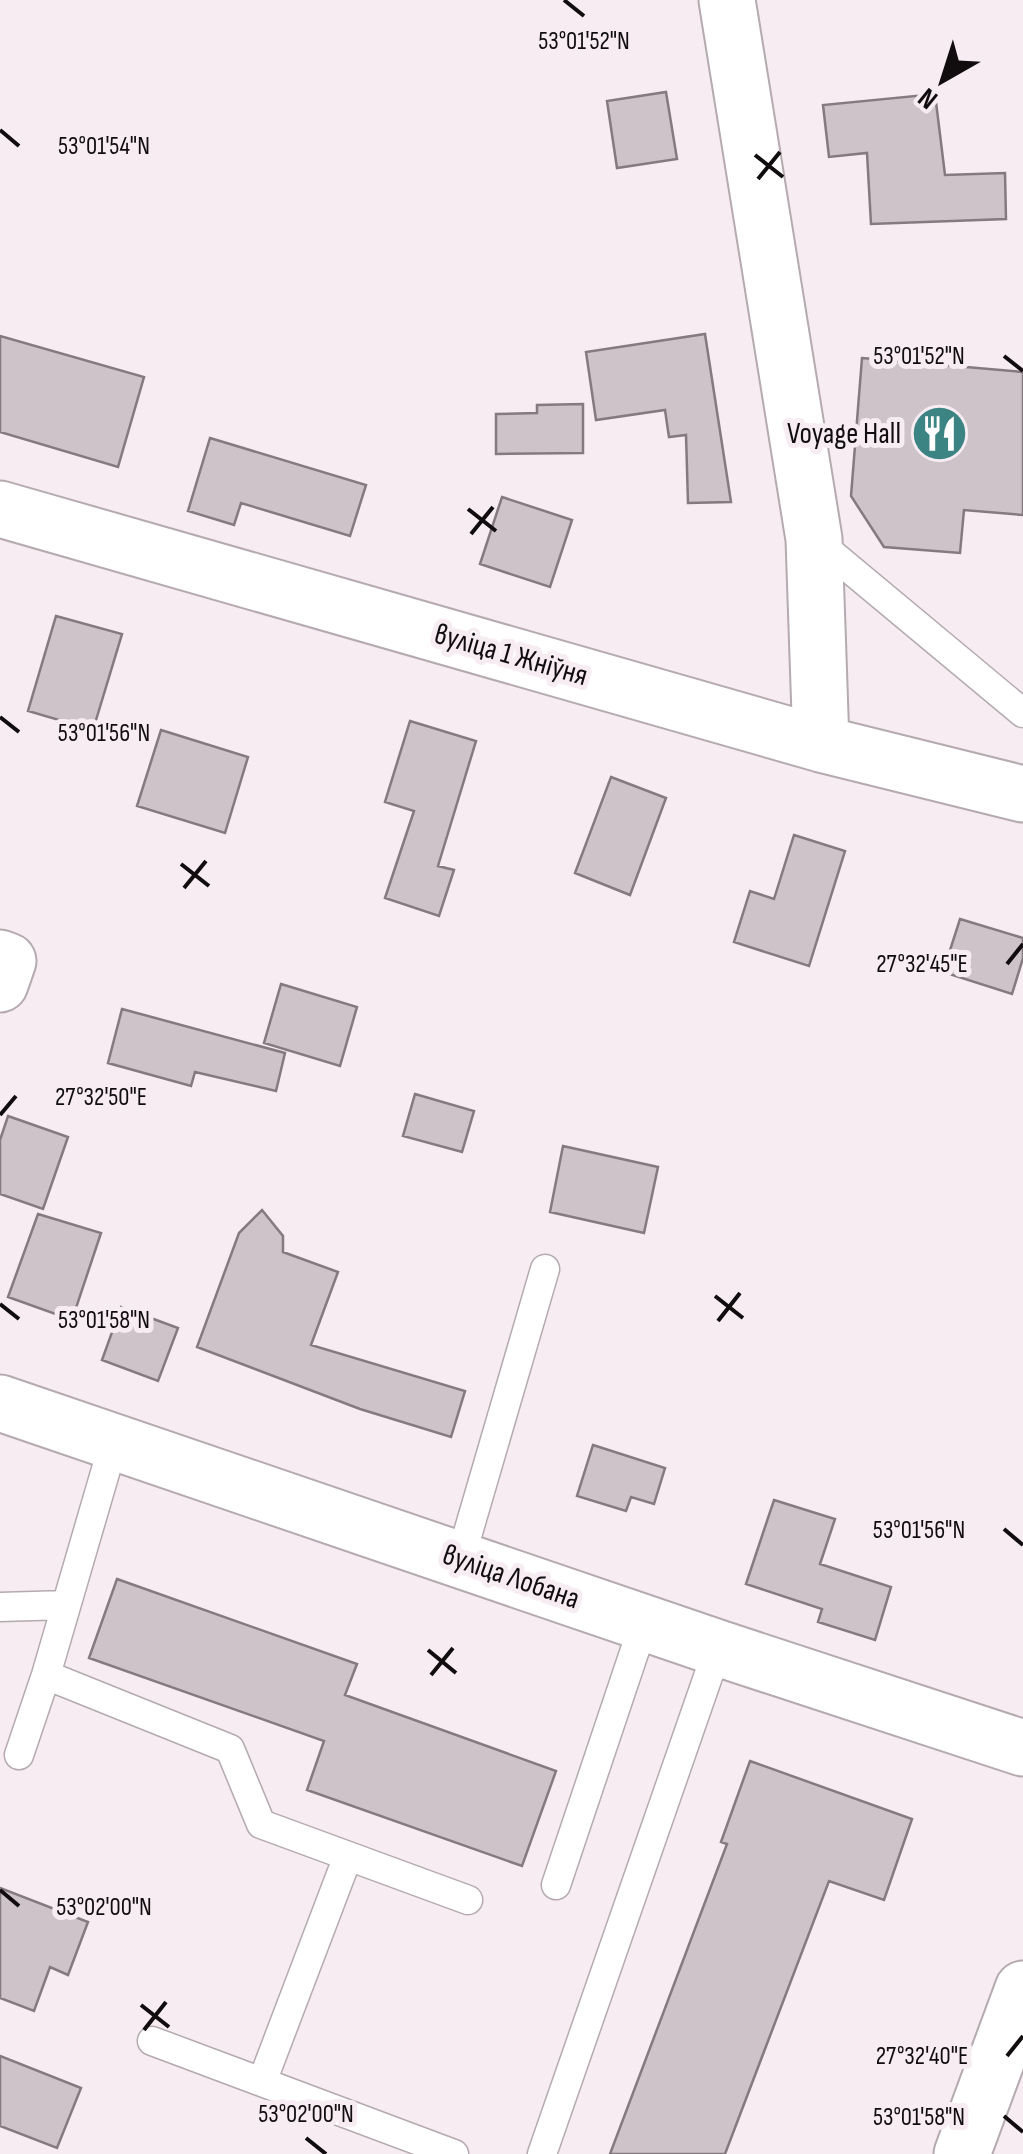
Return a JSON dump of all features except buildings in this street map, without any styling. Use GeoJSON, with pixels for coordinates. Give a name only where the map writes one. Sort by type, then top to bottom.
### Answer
{"type":"FeatureCollection","features":[{"type":"Feature","properties":{"kind":"street"},"geometry":{"type":"LineString","coordinates":[[728,0],[814,539],[821,744]]}},
{"type":"Feature","properties":{"kind":"street","name":"вуліца 1 Жніўня"},"geometry":{"type":"LineString","coordinates":[[0,510],[821,744],[1023,794]]}},
{"type":"Feature","properties":{"kind":"street","name":"вуліца Лобана"},"geometry":{"type":"LineString","coordinates":[[0,1402],[644,1623],[1023,1748]]}},
{"type":"Feature","properties":{"kind":"street"},"geometry":{"type":"LineString","coordinates":[[962,2154],[1023,1989]]}},
{"type":"Feature","properties":{"kind":"lane"},"geometry":{"type":"LineString","coordinates":[[814,539],[1023,713]]}},
{"type":"Feature","properties":{"kind":"lane"},"geometry":{"type":"LineString","coordinates":[[460,1560],[545,1269]]}},
{"type":"Feature","properties":{"kind":"lane"},"geometry":{"type":"LineString","coordinates":[[19,1754],[114,1442]]}},
{"type":"Feature","properties":{"kind":"lane"},"geometry":{"type":"LineString","coordinates":[[0,1607],[66,1604]]}},
{"type":"Feature","properties":{"kind":"lane"},"geometry":{"type":"LineString","coordinates":[[556,1885],[644,1623]]}},
{"type":"Feature","properties":{"kind":"lane"},"geometry":{"type":"LineString","coordinates":[[542,2154],[718,1648]]}},
{"type":"Feature","properties":{"kind":"lane"},"geometry":{"type":"LineString","coordinates":[[46,1675],[230,1748],[261,1824],[468,1900]]}},
{"type":"Feature","properties":{"kind":"lane"},"geometry":{"type":"LineString","coordinates":[[262,2082],[348,1856]]}},
{"type":"Feature","properties":{"kind":"lane"},"geometry":{"type":"LineString","coordinates":[[152,2041],[454,2154]]}},
{"type":"Feature","properties":{"kind":"place","name":"Voyage Hall"},"geometry":{"type":"Point","coordinates":[940,434]}}]}
